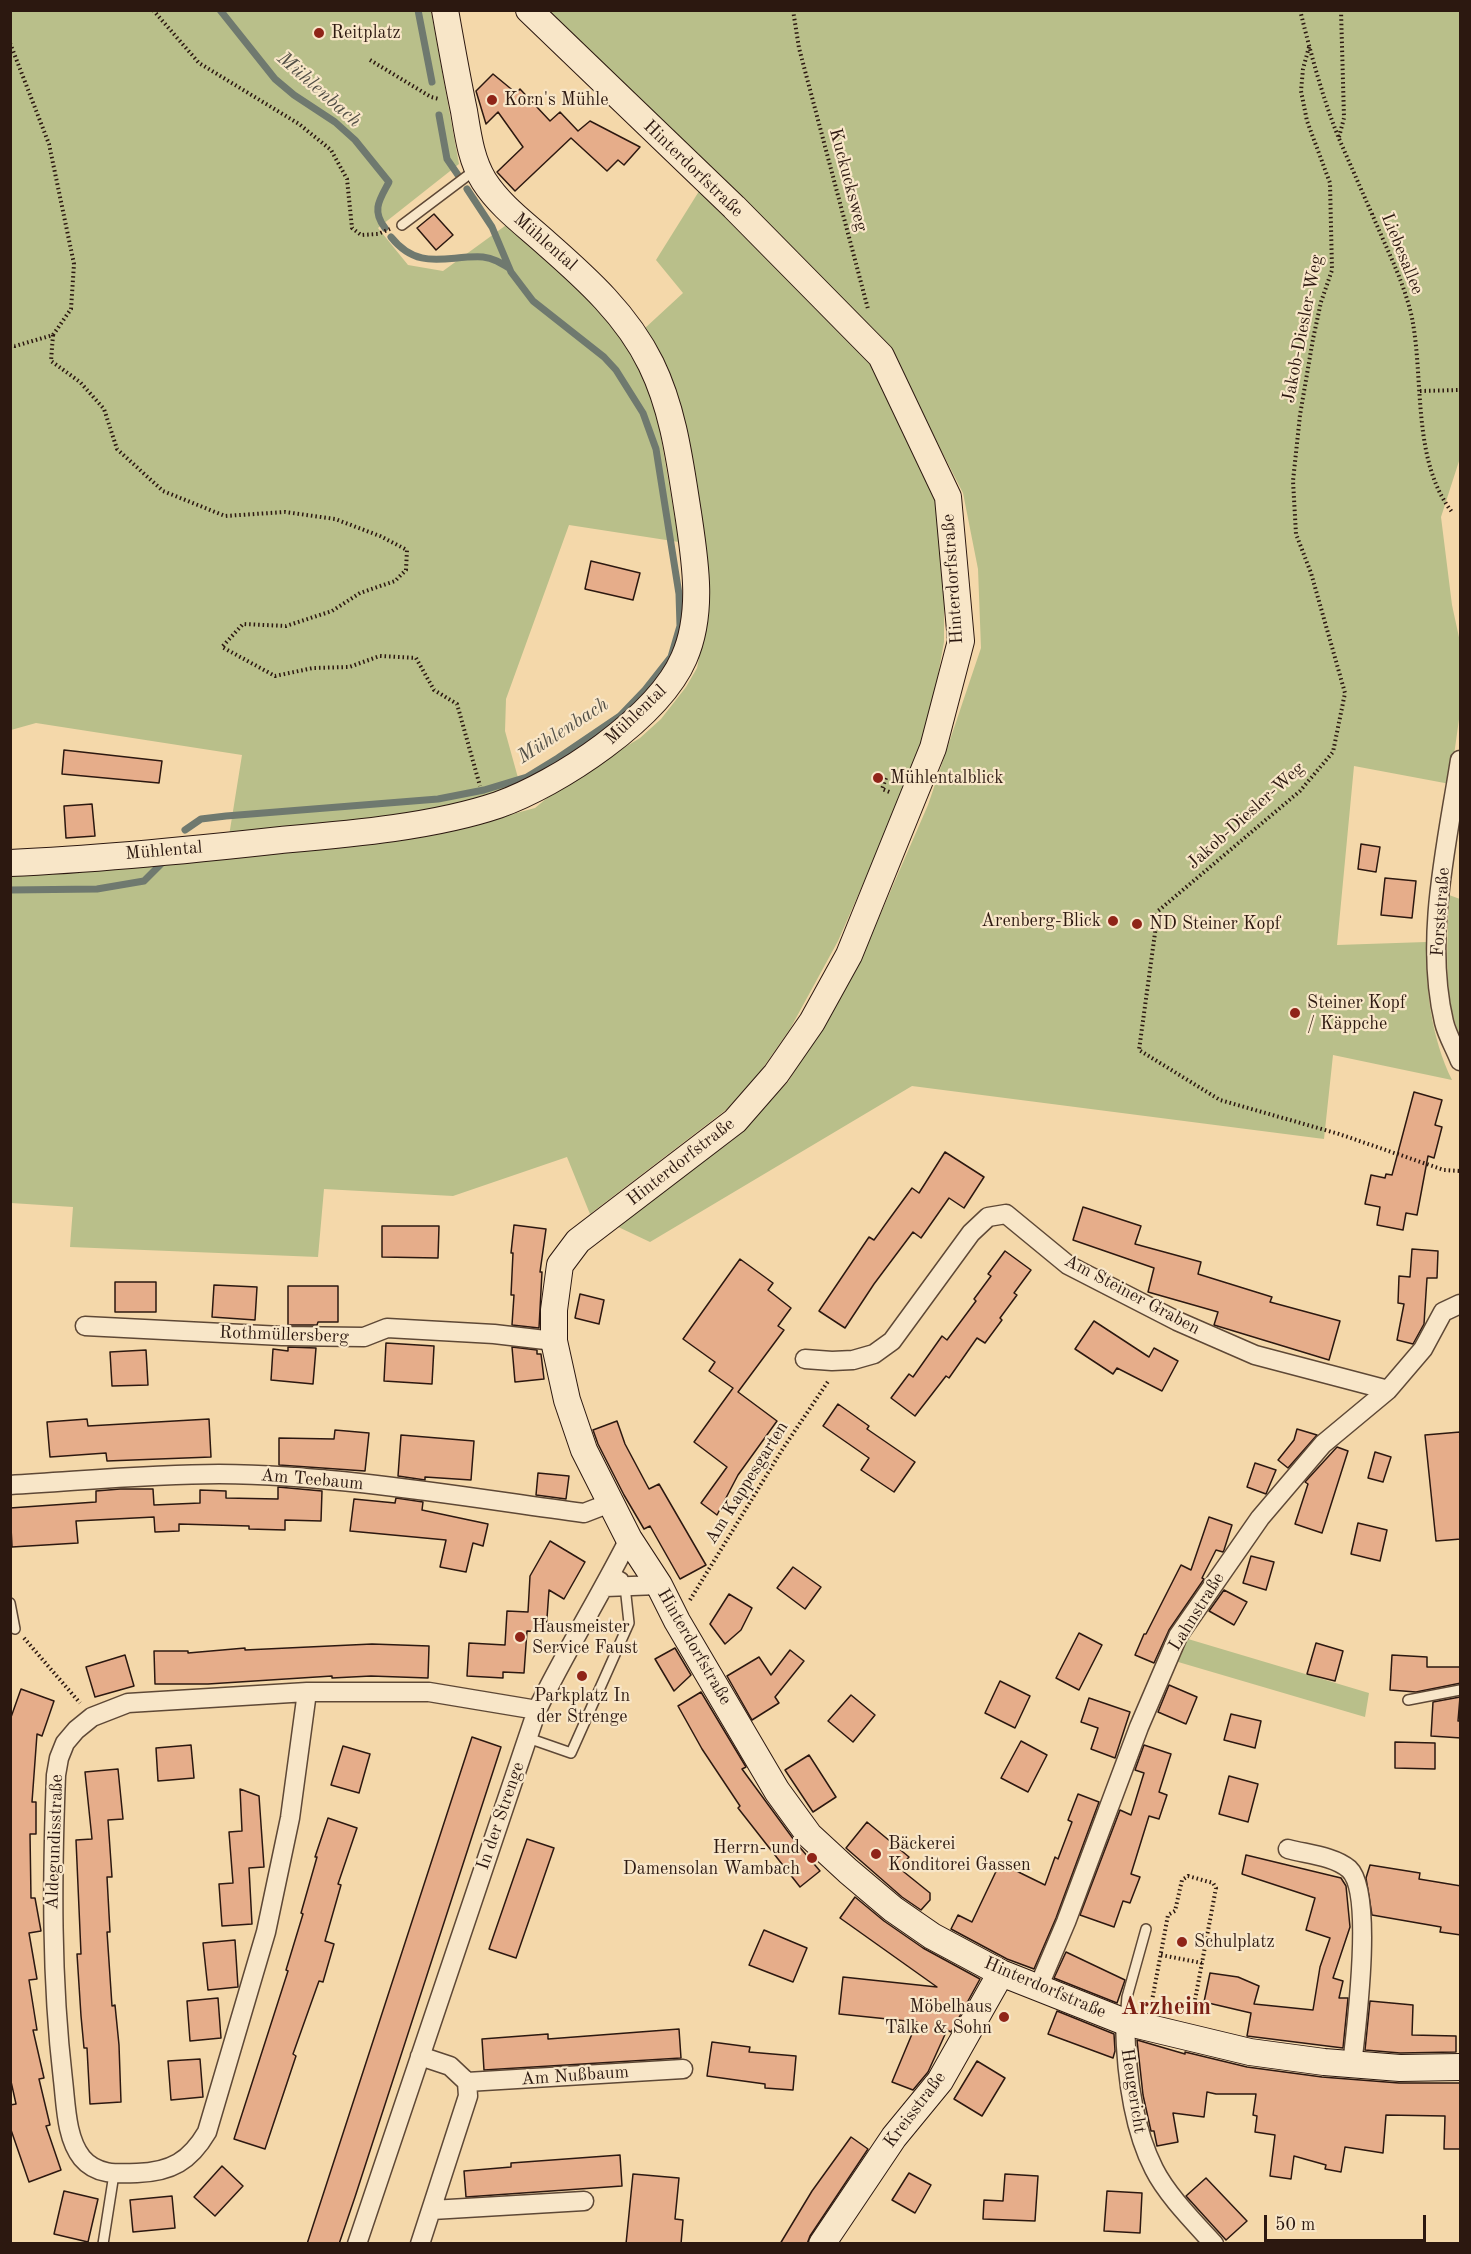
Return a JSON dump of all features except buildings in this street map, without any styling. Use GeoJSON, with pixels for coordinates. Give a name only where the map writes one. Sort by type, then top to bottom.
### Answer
{"type":"FeatureCollection","features":[{"type":"Feature","properties":{"kind":"street","name":"Mühlental"},"geometry":{"type":"LineString","coordinates":[[10,863],[92,858],[325,836],[427,821],[486,808],[531,790],[598,750],[640,715],[674,676],[684,660],[694,628],[696,584],[692,538],[676,440],[661,386],[643,348],[615,309],[579,272],[514,215],[491,191],[477,169],[445,10]]}},
{"type":"Feature","properties":{"kind":"street","name":"Hinterdorfstraße"},"geometry":{"type":"LineString","coordinates":[[529,10],[734,207],[881,356],[948,497],[961,641],[933,748],[925,769],[849,955],[812,1022],[776,1074],[735,1121],[579,1240],[560,1265],[554,1310],[554,1341],[567,1400],[584,1450],[629,1539],[659,1585],[677,1621],[777,1791],[809,1835],[893,1909],[932,1936],[1001,1973],[1136,2024],[1250,2052],[1352,2065],[1410,2068],[1461,2067]]}},
{"type":"Feature","properties":{"kind":"street","name":"Forststraße"},"geometry":{"type":"LineString","coordinates":[[1461,760],[1458,797],[1439,894],[1438,980],[1444,1024],[1461,1061]]}},
{"type":"Feature","properties":{"kind":"street","name":"Am Steiner Graben"},"geometry":{"type":"LineString","coordinates":[[805,1359],[842,1360],[874,1354],[892,1341],[970,1233],[988,1217],[1006,1214],[1068,1265],[1178,1321],[1255,1355],[1388,1390]]}},
{"type":"Feature","properties":{"kind":"street"},"geometry":{"type":"LineString","coordinates":[[1460,1302],[1461,1310]]}},
{"type":"Feature","properties":{"kind":"street","name":"Lahnstraße"},"geometry":{"type":"LineString","coordinates":[[1038,1988],[1066,1922],[1139,1727],[1178,1636],[1260,1518],[1323,1444],[1388,1390],[1423,1349],[1443,1312],[1460,1302]]}},
{"type":"Feature","properties":{"kind":"street","name":"Rothmüllersberg"},"geometry":{"type":"LineString","coordinates":[[85,1326],[364,1337],[387,1328],[494,1334],[554,1341]]}},
{"type":"Feature","properties":{"kind":"street","name":"Am Teebaum"},"geometry":{"type":"LineString","coordinates":[[10,1485],[219,1474],[356,1483],[584,1513],[610,1503]]}},
{"type":"Feature","properties":{"kind":"street","name":"In der Strenge"},"geometry":{"type":"LineString","coordinates":[[357,2244],[537,1710],[613,1583],[629,1539]]}},
{"type":"Feature","properties":{"kind":"street"},"geometry":{"type":"LineString","coordinates":[[613,1583],[659,1585]]}},
{"type":"Feature","properties":{"kind":"street","name":"Aldegundisstraße"},"geometry":{"type":"LineString","coordinates":[[307,1692],[290,1818],[266,1932],[207,2132],[197,2149],[179,2165],[143,2173],[114,2174],[96,2169],[84,2160],[75,2148],[67,2118],[57,2028],[52,1884],[56,1775],[58,1758],[65,1743],[76,1730],[92,1717],[128,1703],[307,1692],[429,1692],[537,1710]]}},
{"type":"Feature","properties":{"kind":"street"},"geometry":{"type":"LineString","coordinates":[[1288,1849],[1339,1863],[1354,1876],[1358,1886],[1360,1997],[1352,2065]]}},
{"type":"Feature","properties":{"kind":"street","name":"Kreisstraße"},"geometry":{"type":"LineString","coordinates":[[822,2244],[894,2137],[940,2080],[1001,1973]]}},
{"type":"Feature","properties":{"kind":"street","name":"Heugericht"},"geometry":{"type":"LineString","coordinates":[[1136,2024],[1126,2054],[1140,2138],[1154,2170],[1188,2216],[1214,2244]]}},
{"type":"Feature","properties":{"kind":"street"},"geometry":{"type":"LineString","coordinates":[[420,2056],[450,2066],[467,2082],[468,2096],[420,2244]]}},
{"type":"Feature","properties":{"kind":"street","name":"Am Nußbaum"},"geometry":{"type":"LineString","coordinates":[[467,2082],[683,2069]]}},
{"type":"Feature","properties":{"kind":"street"},"geometry":{"type":"LineString","coordinates":[[432,2210],[584,2201]]}},
{"type":"Feature","properties":{"kind":"lane"},"geometry":{"type":"LineString","coordinates":[[402,225],[477,169]]}},
{"type":"Feature","properties":{"kind":"lane"},"geometry":{"type":"LineString","coordinates":[[528,1738],[572,1753],[629,1623],[613,1583]]}},
{"type":"Feature","properties":{"kind":"lane"},"geometry":{"type":"LineString","coordinates":[[10,1603],[15,1629]]}},
{"type":"Feature","properties":{"kind":"lane"},"geometry":{"type":"LineString","coordinates":[[1408,1700],[1461,1690]]}},
{"type":"Feature","properties":{"kind":"lane"},"geometry":{"type":"LineString","coordinates":[[1136,2024],[1128,1997],[1146,1929]]}},
{"type":"Feature","properties":{"kind":"lane"},"geometry":{"type":"LineString","coordinates":[[103,2244],[114,2174]]}},
{"type":"Feature","properties":{"kind":"path"},"geometry":{"type":"LineString","coordinates":[[153,10],[200,63],[299,124],[330,150],[347,179],[352,228],[361,235],[378,234],[402,225]]}},
{"type":"Feature","properties":{"kind":"path","name":"Kuckucksweg"},"geometry":{"type":"LineString","coordinates":[[793,10],[799,48],[869,310]]}},
{"type":"Feature","properties":{"kind":"path","name":"Liebesallee"},"geometry":{"type":"LineString","coordinates":[[1300,10],[1309,47],[1339,138],[1403,284],[1412,318],[1428,459],[1444,502],[1452,512]]}},
{"type":"Feature","properties":{"kind":"path"},"geometry":{"type":"LineString","coordinates":[[1339,138],[1344,118],[1341,10]]}},
{"type":"Feature","properties":{"kind":"path"},"geometry":{"type":"LineString","coordinates":[[10,43],[49,144],[74,264],[71,309],[53,335],[51,361],[80,382],[104,409],[117,449],[163,491],[225,516],[285,512],[334,519],[380,536],[407,550],[406,570],[394,581],[360,593],[332,611],[286,626],[243,624],[222,647],[275,676],[313,668],[349,667],[380,656],[416,658],[434,690],[457,704],[478,781]]}},
{"type":"Feature","properties":{"kind":"path","name":"Jakob-Diesler-Weg"},"geometry":{"type":"LineString","coordinates":[[1309,47],[1303,69],[1301,91],[1306,122],[1330,183],[1332,270],[1313,339],[1300,415],[1293,481],[1296,534],[1311,573],[1345,693],[1333,752],[1307,783],[1158,911],[1139,1050],[1220,1100],[1339,1134],[1444,1170],[1461,1172]]}},
{"type":"Feature","properties":{"kind":"path"},"geometry":{"type":"LineString","coordinates":[[370,60],[431,98],[461,97]]}},
{"type":"Feature","properties":{"kind":"path"},"geometry":{"type":"LineString","coordinates":[[10,345],[15,346],[53,335]]}},
{"type":"Feature","properties":{"kind":"path"},"geometry":{"type":"LineString","coordinates":[[1420,391],[1461,390]]}},
{"type":"Feature","properties":{"kind":"path"},"geometry":{"type":"LineString","coordinates":[[886,778],[882,789],[893,794]]}},
{"type":"Feature","properties":{"kind":"path","name":"Am Kappesgarten"},"geometry":{"type":"LineString","coordinates":[[677,1621],[782,1450],[842,1360]]}},
{"type":"Feature","properties":{"kind":"path"},"geometry":{"type":"LineString","coordinates":[[15,1629],[92,1717]]}},
{"type":"Feature","properties":{"kind":"path"},"geometry":{"type":"LineString","coordinates":[[1136,2024],[1161,1955],[1168,1915],[1175,1911],[1182,1880],[1188,1876],[1213,1882],[1216,1888],[1188,2036]]}},
{"type":"Feature","properties":{"kind":"path"},"geometry":{"type":"LineString","coordinates":[[1161,1955],[1202,1963]]}},
{"type":"Feature","properties":{"kind":"green space"},"geometry":{"type":"Polygon","coordinates":[[[10,11],[431,11],[459,164],[378,228],[408,265],[443,271],[509,223],[571,278],[626,341],[648,388],[658,420],[679,542],[569,525],[506,699],[505,731],[520,785],[447,808],[396,817],[229,836],[242,755],[36,723],[11,730],[10,11]]]}},
{"type":"Feature","properties":{"kind":"green space"},"geometry":{"type":"Polygon","coordinates":[[[546,11],[1460,11],[1460,458],[1441,517],[1452,605],[1460,642],[1460,712],[1450,784],[1354,766],[1337,945],[1426,942],[1431,1013],[1439,1047],[1452,1080],[1333,1055],[1324,1139],[912,1086],[650,1242],[614,1225],[733,1140],[788,1082],[861,959],[928,805],[981,648],[978,569],[963,493],[887,344],[546,11]]]}},
{"type":"Feature","properties":{"kind":"green space"},"geometry":{"type":"Polygon","coordinates":[[[701,188],[870,361],[936,499],[944,579],[944,642],[932,708],[909,779],[838,941],[790,1029],[760,1072],[727,1109],[590,1214],[567,1157],[453,1196],[324,1189],[318,1257],[70,1247],[73,1207],[11,1203],[10,871],[483,822],[535,808],[564,784],[640,738],[661,719],[686,687],[697,668],[706,624],[644,329],[683,293],[656,260],[701,188]]]}},
{"type":"Feature","properties":{"kind":"green space"},"geometry":{"type":"Polygon","coordinates":[[[1449,895],[1460,899],[1460,1036],[1454,1019],[1448,984],[1449,895]]]}},
{"type":"Feature","properties":{"kind":"green space"},"geometry":{"type":"Polygon","coordinates":[[[1178,1636],[1369,1693],[1365,1717],[1168,1659],[1178,1636]]]}},
{"type":"Feature","properties":{"kind":"waterway","name":"Mühlenbach"},"geometry":{"type":"LineString","coordinates":[[220,10],[275,79],[294,95],[335,122],[355,140],[389,182],[378,205],[378,216],[385,228]]}},
{"type":"Feature","properties":{"kind":"waterway","name":"Mühlenbach"},"geometry":{"type":"LineString","coordinates":[[418,10],[432,82]]}},
{"type":"Feature","properties":{"kind":"waterway","name":"Mühlenbach"},"geometry":{"type":"LineString","coordinates":[[439,115],[447,159],[458,175]]}},
{"type":"Feature","properties":{"kind":"waterway","name":"Mühlenbach"},"geometry":{"type":"LineString","coordinates":[[185,830],[201,819],[438,799],[484,790],[527,777],[620,716],[645,690],[671,657],[680,626],[679,594],[656,449],[643,413],[616,370],[604,357],[533,301],[511,272],[492,227],[467,189]]}},
{"type":"Feature","properties":{"kind":"waterway","name":"Mühlenbach"},"geometry":{"type":"LineString","coordinates":[[391,237],[412,255],[423,258],[483,257],[509,268]]}},
{"type":"Feature","properties":{"kind":"waterway","name":"Mühlenbach"},"geometry":{"type":"LineString","coordinates":[[10,890],[97,889],[144,881],[161,864]]}},
{"type":"Feature","properties":{"kind":"place","name":"Reitplatz"},"geometry":{"type":"Point","coordinates":[319,33]}},
{"type":"Feature","properties":{"kind":"place","name":"Korn's Mühle"},"geometry":{"type":"Point","coordinates":[492,100]}},
{"type":"Feature","properties":{"kind":"place","name":"Mühlentalblick"},"geometry":{"type":"Point","coordinates":[878,778]}},
{"type":"Feature","properties":{"kind":"place","name":"Arenberg-Blick"},"geometry":{"type":"Point","coordinates":[1113,921]}},
{"type":"Feature","properties":{"kind":"place","name":"ND Steiner Kopf"},"geometry":{"type":"Point","coordinates":[1137,924]}},
{"type":"Feature","properties":{"kind":"place","name":"Steiner Kopf / Käppche"},"geometry":{"type":"Point","coordinates":[1295,1013]}},
{"type":"Feature","properties":{"kind":"place","name":"Hausmeister Service Faust"},"geometry":{"type":"Point","coordinates":[520,1637]}},
{"type":"Feature","properties":{"kind":"place","name":"Parkplatz In der Strenge"},"geometry":{"type":"Point","coordinates":[582,1676]}},
{"type":"Feature","properties":{"kind":"place","name":"Bäckerei Konditorei Gassen"},"geometry":{"type":"Point","coordinates":[876,1854]}},
{"type":"Feature","properties":{"kind":"place","name":"Herrn- und Damensolan Wambach"},"geometry":{"type":"Point","coordinates":[812,1858]}},
{"type":"Feature","properties":{"kind":"place","name":"Schulplatz"},"geometry":{"type":"Point","coordinates":[1182,1942]}},
{"type":"Feature","properties":{"kind":"place","name":"Möbelhaus Talke & Sohn"},"geometry":{"type":"Point","coordinates":[1004,2017]}},
{"type":"Feature","properties":{"kind":"district","name":"Arzheim"},"geometry":{"type":"Point","coordinates":[1166,2008]}}]}
